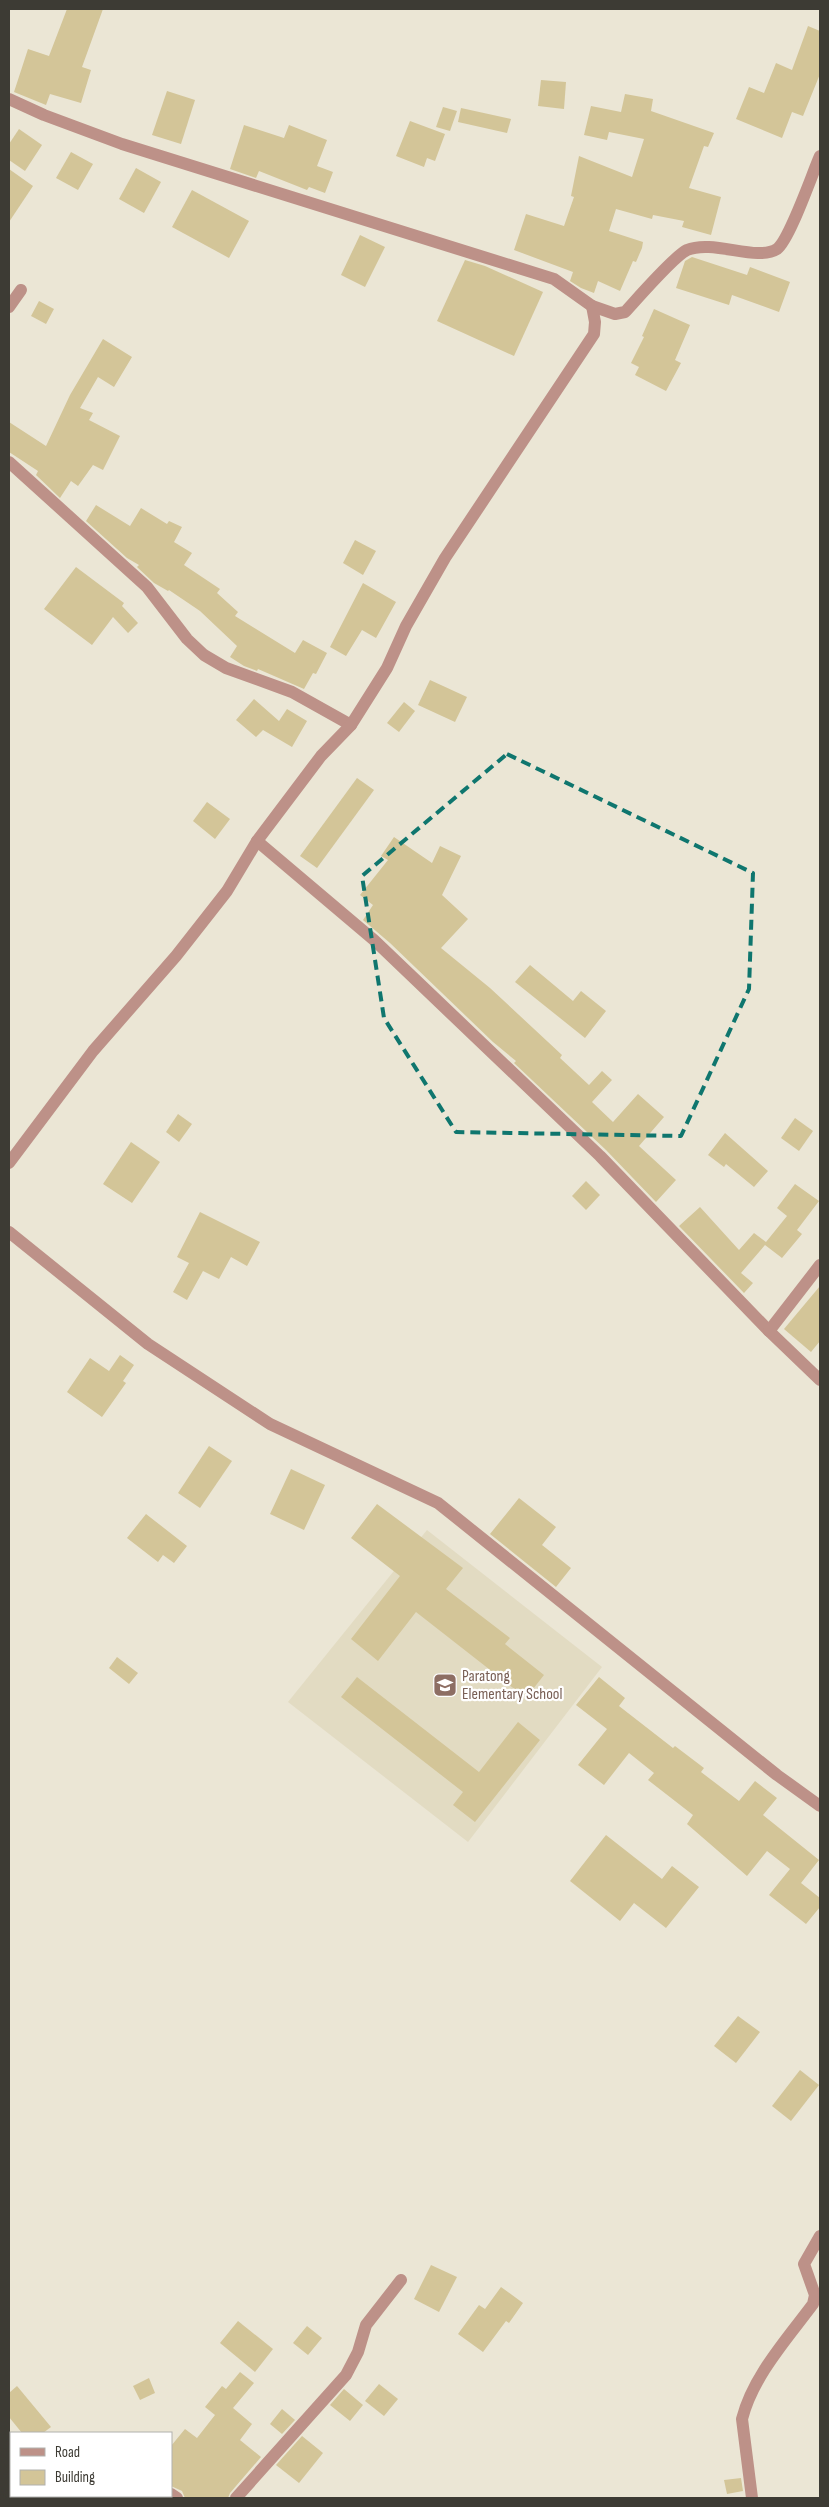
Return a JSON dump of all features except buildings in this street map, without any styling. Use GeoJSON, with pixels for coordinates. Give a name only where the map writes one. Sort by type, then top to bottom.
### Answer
{"type":"FeatureCollection","features":[{"type":"Feature","properties":{"kind":"street"},"geometry":{"type":"LineString","coordinates":[[9,99],[44,115],[122,144],[554,279],[592,306],[615,314],[625,312],[685,251],[700,246],[751,252],[772,251],[778,248],[787,233],[820,156]]}},
{"type":"Feature","properties":{"kind":"street"},"geometry":{"type":"LineString","coordinates":[[9,307],[21,290]]}},
{"type":"Feature","properties":{"kind":"street"},"geometry":{"type":"LineString","coordinates":[[9,1163],[93,1051],[176,956],[214,904],[226,891],[257,841],[321,756],[351,725],[387,668],[406,626],[445,558],[594,334],[595,322],[592,306]]}},
{"type":"Feature","properties":{"kind":"street"},"geometry":{"type":"LineString","coordinates":[[9,462],[147,587],[187,639],[204,655],[226,668],[292,692],[351,725]]}},
{"type":"Feature","properties":{"kind":"street"},"geometry":{"type":"LineString","coordinates":[[257,841],[374,940],[600,1156],[769,1331],[820,1380]]}},
{"type":"Feature","properties":{"kind":"street"},"geometry":{"type":"LineString","coordinates":[[9,1232],[148,1344],[270,1424],[438,1503],[770,1769],[820,1806]]}},
{"type":"Feature","properties":{"kind":"street"},"geometry":{"type":"LineString","coordinates":[[769,1331],[820,1265]]}},
{"type":"Feature","properties":{"kind":"street"},"geometry":{"type":"LineString","coordinates":[[752,2498],[742,2419],[744,2410],[758,2380],[812,2304],[816,2295],[805,2272],[804,2264],[820,2236]]}},
{"type":"Feature","properties":{"kind":"street"},"geometry":{"type":"LineString","coordinates":[[236,2498],[346,2375],[358,2352],[366,2324],[401,2280]]}},
{"type":"Feature","properties":{"kind":"highlighted area"},"geometry":{"type":"Polygon","coordinates":[[[507,754],[753,873],[749,989],[681,1136],[456,1132],[384,1018],[362,876],[507,754]]]}},
{"type":"Feature","properties":{"kind":"shaded area","name":"Paratong Elementary School"},"geometry":{"type":"Polygon","coordinates":[[[427,1530],[602,1667],[468,1842],[288,1702],[427,1530]]]}},
{"type":"Feature","properties":{"kind":"place","name":"Paratong Elementary School"},"geometry":{"type":"Point","coordinates":[445,1685]}}]}
